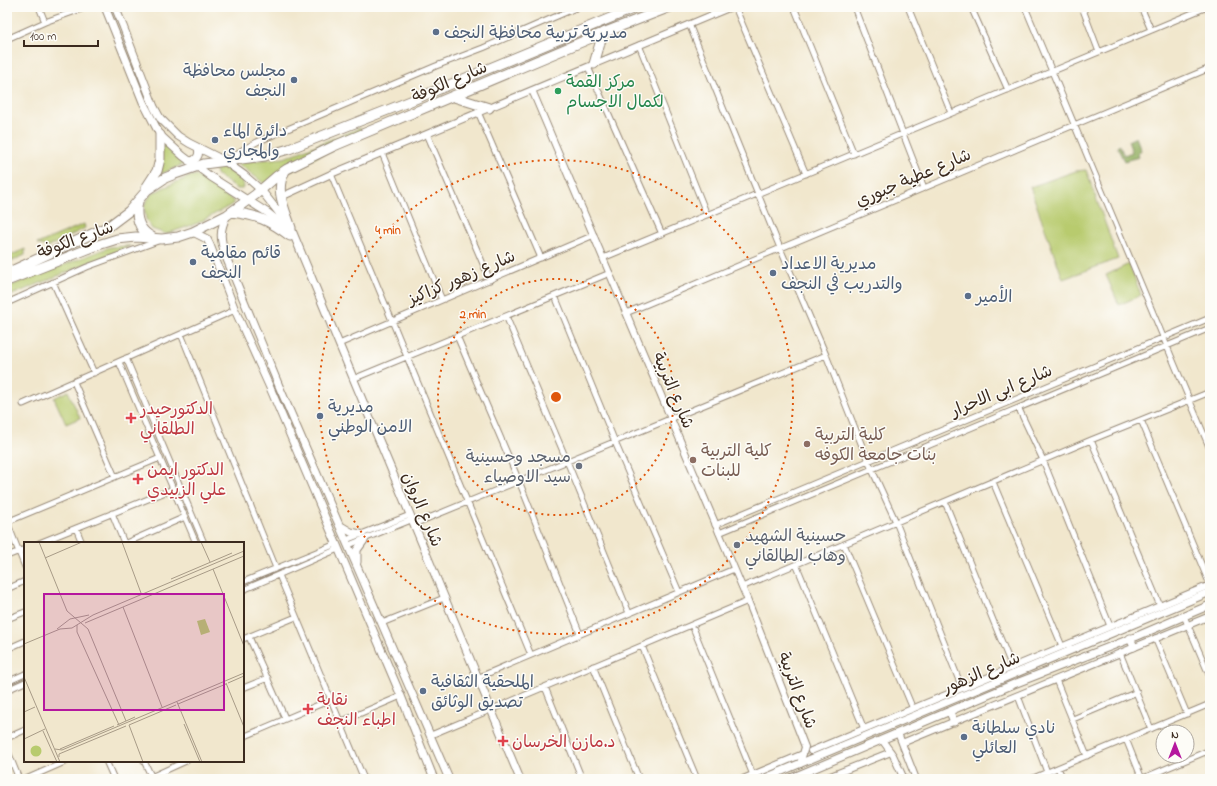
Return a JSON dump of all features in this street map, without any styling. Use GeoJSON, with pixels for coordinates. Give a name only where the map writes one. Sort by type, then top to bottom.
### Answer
{"type":"FeatureCollection","features":[{"type":"Feature","properties":{"kind":"highway","name":"شارع الكوفة"},"geometry":{"type":"LineString","coordinates":[[7,272],[109,226],[125,215],[147,190],[165,178],[185,170],[193,163],[264,156],[289,149],[408,102],[637,7]]}},
{"type":"Feature","properties":{"kind":"highway","name":"شارع الكوفة"},"geometry":{"type":"LineString","coordinates":[[7,281],[107,241],[131,237],[159,239],[178,237],[193,232],[229,213],[249,200],[287,169],[334,146],[454,97],[603,33],[670,7]]}},
{"type":"Feature","properties":{"kind":"highway"},"geometry":{"type":"LineString","coordinates":[[591,65],[603,33]]}},
{"type":"Feature","properties":{"kind":"highway"},"geometry":{"type":"LineString","coordinates":[[454,97],[489,108]]}},
{"type":"Feature","properties":{"kind":"highway"},"geometry":{"type":"LineString","coordinates":[[159,239],[148,235],[143,230],[139,224],[136,209],[140,198],[157,171],[160,160],[160,135]]}},
{"type":"Feature","properties":{"kind":"highway"},"geometry":{"type":"LineString","coordinates":[[287,169],[280,184],[281,197],[291,232]]}},
{"type":"Feature","properties":{"kind":"highway"},"geometry":{"type":"LineString","coordinates":[[229,213],[258,216],[291,232]]}},
{"type":"Feature","properties":{"kind":"main road","name":"شارع الروان"},"geometry":{"type":"LineString","coordinates":[[105,7],[143,102],[160,135],[175,150],[211,177],[249,200],[291,232]]}},
{"type":"Feature","properties":{"kind":"main road","name":"شارع الروان"},"geometry":{"type":"LineString","coordinates":[[115,7],[154,107],[160,118],[178,136],[198,148],[225,160],[261,190],[297,239],[300,250],[353,379],[520,779]]}},
{"type":"Feature","properties":{"kind":"main road"},"geometry":{"type":"LineString","coordinates":[[193,163],[198,157],[198,148]]}},
{"type":"Feature","properties":{"kind":"main road"},"geometry":{"type":"LineString","coordinates":[[229,213],[221,227],[223,248],[279,386],[449,779]]}},
{"type":"Feature","properties":{"kind":"main road"},"geometry":{"type":"LineString","coordinates":[[193,232],[207,239],[210,245],[235,310],[358,593],[434,779]]}},
{"type":"Feature","properties":{"kind":"main road"},"geometry":{"type":"LineString","coordinates":[[271,390],[275,386],[279,386]]}},
{"type":"Feature","properties":{"kind":"main road"},"geometry":{"type":"LineString","coordinates":[[339,524],[362,537],[356,555],[357,564]]}},
{"type":"Feature","properties":{"kind":"main road"},"geometry":{"type":"LineString","coordinates":[[358,593],[368,589]]}},
{"type":"Feature","properties":{"kind":"main road","name":"شارع الزهور"},"geometry":{"type":"LineString","coordinates":[[763,779],[945,699],[1036,665],[1134,620],[1210,592]]}},
{"type":"Feature","properties":{"kind":"main road","name":"شارع الزهور"},"geometry":{"type":"LineString","coordinates":[[789,779],[1022,681],[1210,605]]}},
{"type":"Feature","properties":{"kind":"main road"},"geometry":{"type":"LineString","coordinates":[[1130,638],[1134,647]]}},
{"type":"Feature","properties":{"kind":"main road"},"geometry":{"type":"LineString","coordinates":[[1036,665],[1036,670],[1041,674]]}},
{"type":"Feature","properties":{"kind":"main road"},"geometry":{"type":"LineString","coordinates":[[1018,672],[1022,676],[1022,681]]}},
{"type":"Feature","properties":{"kind":"main road"},"geometry":{"type":"LineString","coordinates":[[950,712],[954,722]]}},
{"type":"Feature","properties":{"kind":"street"},"geometry":{"type":"LineString","coordinates":[[39,7],[45,22]]}},
{"type":"Feature","properties":{"kind":"street"},"geometry":{"type":"LineString","coordinates":[[7,39],[45,22],[87,7]]}},
{"type":"Feature","properties":{"kind":"street"},"geometry":{"type":"LineString","coordinates":[[225,160],[257,142],[578,7]]}},
{"type":"Feature","properties":{"kind":"street"},"geometry":{"type":"LineString","coordinates":[[281,197],[331,174],[731,7]]}},
{"type":"Feature","properties":{"kind":"street"},"geometry":{"type":"LineString","coordinates":[[735,7],[806,174]]}},
{"type":"Feature","properties":{"kind":"street"},"geometry":{"type":"LineString","coordinates":[[794,7],[854,154]]}},
{"type":"Feature","properties":{"kind":"street"},"geometry":{"type":"LineString","coordinates":[[854,7],[924,188]]}},
{"type":"Feature","properties":{"kind":"street"},"geometry":{"type":"LineString","coordinates":[[908,7],[951,113]]}},
{"type":"Feature","properties":{"kind":"street"},"geometry":{"type":"LineString","coordinates":[[971,7],[1008,90]]}},
{"type":"Feature","properties":{"kind":"street"},"geometry":{"type":"LineString","coordinates":[[1025,7],[1210,448]]}},
{"type":"Feature","properties":{"kind":"street"},"geometry":{"type":"LineString","coordinates":[[1082,7],[1099,52]]}},
{"type":"Feature","properties":{"kind":"street"},"geometry":{"type":"LineString","coordinates":[[1142,7],[1151,30]]}},
{"type":"Feature","properties":{"kind":"street"},"geometry":{"type":"LineString","coordinates":[[604,258],[1207,7],[1210,13]]}},
{"type":"Feature","properties":{"kind":"street"},"geometry":{"type":"LineString","coordinates":[[689,24],[780,248],[826,355],[868,461],[896,522],[962,688]]}},
{"type":"Feature","properties":{"kind":"street"},"geometry":{"type":"LineString","coordinates":[[639,45],[707,215]]}},
{"type":"Feature","properties":{"kind":"street"},"geometry":{"type":"LineString","coordinates":[[591,65],[662,234]]}},
{"type":"Feature","properties":{"kind":"street","name":"شارع عطية جبوري"},"geometry":{"type":"LineString","coordinates":[[626,313],[1210,68]]}},
{"type":"Feature","properties":{"kind":"street","name":"شارع التربية"},"geometry":{"type":"LineString","coordinates":[[532,90],[748,601],[805,747],[800,764]]}},
{"type":"Feature","properties":{"kind":"street"},"geometry":{"type":"LineString","coordinates":[[478,112],[541,258]]}},
{"type":"Feature","properties":{"kind":"street"},"geometry":{"type":"LineString","coordinates":[[427,134],[490,280]]}},
{"type":"Feature","properties":{"kind":"street"},"geometry":{"type":"LineString","coordinates":[[382,153],[442,300]]}},
{"type":"Feature","properties":{"kind":"street"},"geometry":{"type":"LineString","coordinates":[[331,174],[532,655]]}},
{"type":"Feature","properties":{"kind":"street","name":"شارع زهور كزاكيز"},"geometry":{"type":"LineString","coordinates":[[339,344],[594,235]]}},
{"type":"Feature","properties":{"kind":"street"},"geometry":{"type":"LineString","coordinates":[[7,303],[87,267],[159,239]]}},
{"type":"Feature","properties":{"kind":"street"},"geometry":{"type":"LineString","coordinates":[[353,379],[610,273]]}},
{"type":"Feature","properties":{"kind":"street"},"geometry":{"type":"LineString","coordinates":[[54,282],[94,373]]}},
{"type":"Feature","properties":{"kind":"street"},"geometry":{"type":"LineString","coordinates":[[555,296],[679,592]]}},
{"type":"Feature","properties":{"kind":"street"},"geometry":{"type":"LineString","coordinates":[[22,404],[235,310]]}},
{"type":"Feature","properties":{"kind":"street"},"geometry":{"type":"LineString","coordinates":[[506,316],[629,613]]}},
{"type":"Feature","properties":{"kind":"street","name":"شارع ابی الاحرار"},"geometry":{"type":"LineString","coordinates":[[715,525],[1210,318]]}},
{"type":"Feature","properties":{"kind":"street","name":"شارع ابی الاحرار"},"geometry":{"type":"LineString","coordinates":[[719,533],[1210,328]]}},
{"type":"Feature","properties":{"kind":"street"},"geometry":{"type":"LineString","coordinates":[[181,334],[276,568]]}},
{"type":"Feature","properties":{"kind":"street"},"geometry":{"type":"LineString","coordinates":[[456,336],[519,481],[580,634]]}},
{"type":"Feature","properties":{"kind":"street"},"geometry":{"type":"LineString","coordinates":[[347,542],[468,502],[826,355]]}},
{"type":"Feature","properties":{"kind":"street"},"geometry":{"type":"LineString","coordinates":[[126,358],[204,542]]}},
{"type":"Feature","properties":{"kind":"street"},"geometry":{"type":"LineString","coordinates":[[119,362],[195,542]]}},
{"type":"Feature","properties":{"kind":"street"},"geometry":{"type":"LineString","coordinates":[[74,382],[115,477]]}},
{"type":"Feature","properties":{"kind":"street"},"geometry":{"type":"LineString","coordinates":[[742,587],[1091,440],[1210,392]]}},
{"type":"Feature","properties":{"kind":"street"},"geometry":{"type":"LineString","coordinates":[[1019,409],[1043,460],[1110,626]]}},
{"type":"Feature","properties":{"kind":"street"},"geometry":{"type":"LineString","coordinates":[[811,751],[913,708],[945,699],[962,688],[1110,626],[1134,620],[1160,606],[1210,585],[1141,420]]}},
{"type":"Feature","properties":{"kind":"street"},"geometry":{"type":"LineString","coordinates":[[1091,440],[1160,606]]}},
{"type":"Feature","properties":{"kind":"street"},"geometry":{"type":"LineString","coordinates":[[24,564],[7,522],[160,458]]}},
{"type":"Feature","properties":{"kind":"street"},"geometry":{"type":"LineString","coordinates":[[993,482],[1062,646]]}},
{"type":"Feature","properties":{"kind":"street"},"geometry":{"type":"LineString","coordinates":[[41,542],[173,489]]}},
{"type":"Feature","properties":{"kind":"street"},"geometry":{"type":"LineString","coordinates":[[945,502],[1012,667]]}},
{"type":"Feature","properties":{"kind":"street"},"geometry":{"type":"LineString","coordinates":[[112,513],[125,542]]}},
{"type":"Feature","properties":{"kind":"street"},"geometry":{"type":"LineString","coordinates":[[127,542],[185,517]]}},
{"type":"Feature","properties":{"kind":"street"},"geometry":{"type":"LineString","coordinates":[[76,528],[82,542]]}},
{"type":"Feature","properties":{"kind":"street"},"geometry":{"type":"LineString","coordinates":[[844,544],[913,708]]}},
{"type":"Feature","properties":{"kind":"street"},"geometry":{"type":"LineString","coordinates":[[248,588],[244,582],[276,568],[337,547]]}},
{"type":"Feature","properties":{"kind":"street"},"geometry":{"type":"LineString","coordinates":[[244,590],[279,575],[337,547]]}},
{"type":"Feature","properties":{"kind":"street"},"geometry":{"type":"LineString","coordinates":[[7,556],[24,549]]}},
{"type":"Feature","properties":{"kind":"street"},"geometry":{"type":"LineString","coordinates":[[796,564],[864,729]]}},
{"type":"Feature","properties":{"kind":"street"},"geometry":{"type":"LineString","coordinates":[[477,678],[734,569]]}},
{"type":"Feature","properties":{"kind":"street"},"geometry":{"type":"LineString","coordinates":[[279,575],[364,779]]}},
{"type":"Feature","properties":{"kind":"street"},"geometry":{"type":"LineString","coordinates":[[7,589],[24,581]]}},
{"type":"Feature","properties":{"kind":"street"},"geometry":{"type":"LineString","coordinates":[[382,623],[444,598]]}},
{"type":"Feature","properties":{"kind":"street"},"geometry":{"type":"LineString","coordinates":[[431,735],[748,601]]}},
{"type":"Feature","properties":{"kind":"street"},"geometry":{"type":"LineString","coordinates":[[7,619],[24,612]]}},
{"type":"Feature","properties":{"kind":"street"},"geometry":{"type":"LineString","coordinates":[[244,638],[296,616]]}},
{"type":"Feature","properties":{"kind":"street"},"geometry":{"type":"LineString","coordinates":[[1184,616],[1210,677]]}},
{"type":"Feature","properties":{"kind":"street"},"geometry":{"type":"LineString","coordinates":[[902,743],[1210,616]]}},
{"type":"Feature","properties":{"kind":"street"},"geometry":{"type":"LineString","coordinates":[[692,625],[753,775]]}},
{"type":"Feature","properties":{"kind":"street"},"geometry":{"type":"LineString","coordinates":[[249,636],[286,718]]}},
{"type":"Feature","properties":{"kind":"street"},"geometry":{"type":"LineString","coordinates":[[1155,638],[1187,714]]}},
{"type":"Feature","properties":{"kind":"street"},"geometry":{"type":"LineString","coordinates":[[7,649],[24,641]]}},
{"type":"Feature","properties":{"kind":"street"},"geometry":{"type":"LineString","coordinates":[[642,646],[697,779]]}},
{"type":"Feature","properties":{"kind":"street"},"geometry":{"type":"LineString","coordinates":[[1120,653],[1151,728]]}},
{"type":"Feature","properties":{"kind":"street"},"geometry":{"type":"LineString","coordinates":[[594,666],[638,779]]}},
{"type":"Feature","properties":{"kind":"street"},"geometry":{"type":"LineString","coordinates":[[7,682],[24,674]]}},
{"type":"Feature","properties":{"kind":"street"},"geometry":{"type":"LineString","coordinates":[[244,688],[268,678]]}},
{"type":"Feature","properties":{"kind":"street"},"geometry":{"type":"LineString","coordinates":[[1056,680],[1087,756]]}},
{"type":"Feature","properties":{"kind":"street"},"geometry":{"type":"LineString","coordinates":[[7,690],[24,682]]}},
{"type":"Feature","properties":{"kind":"street"},"geometry":{"type":"LineString","coordinates":[[545,686],[582,779]]}},
{"type":"Feature","properties":{"kind":"street"},"geometry":{"type":"LineString","coordinates":[[1073,719],[1137,692]]}},
{"type":"Feature","properties":{"kind":"street"},"geometry":{"type":"LineString","coordinates":[[340,722],[401,696]]}},
{"type":"Feature","properties":{"kind":"street"},"geometry":{"type":"LineString","coordinates":[[1018,696],[1047,772]]}},
{"type":"Feature","properties":{"kind":"street"},"geometry":{"type":"LineString","coordinates":[[244,737],[330,700]]}},
{"type":"Feature","properties":{"kind":"street"},"geometry":{"type":"LineString","coordinates":[[1031,779],[1210,704]]}},
{"type":"Feature","properties":{"kind":"street"},"geometry":{"type":"LineString","coordinates":[[7,738],[24,730]]}},
{"type":"Feature","properties":{"kind":"street"},"geometry":{"type":"LineString","coordinates":[[898,733],[916,779]]}},
{"type":"Feature","properties":{"kind":"street"},"geometry":{"type":"LineString","coordinates":[[1126,739],[1142,779],[1209,750],[1210,758]]}},
{"type":"Feature","properties":{"kind":"street"},"geometry":{"type":"LineString","coordinates":[[882,740],[897,761],[904,779]]}},
{"type":"Feature","properties":{"kind":"street","name":"شارع التربية"},"geometry":{"type":"LineString","coordinates":[[805,747],[817,753],[824,753]]}},
{"type":"Feature","properties":{"kind":"street"},"geometry":{"type":"LineString","coordinates":[[7,749],[19,779]]}},
{"type":"Feature","properties":{"kind":"street"},"geometry":{"type":"LineString","coordinates":[[823,779],[891,752]]}},
{"type":"Feature","properties":{"kind":"street"},"geometry":{"type":"LineString","coordinates":[[743,779],[804,754]]}},
{"type":"Feature","properties":{"kind":"street"},"geometry":{"type":"LineString","coordinates":[[26,779],[65,762]]}},
{"type":"Feature","properties":{"kind":"street"},"geometry":{"type":"LineString","coordinates":[[106,762],[114,779]]}},
{"type":"Feature","properties":{"kind":"street"},"geometry":{"type":"LineString","coordinates":[[144,762],[152,778],[184,762]]}},
{"type":"Feature","properties":{"kind":"street"},"geometry":{"type":"LineString","coordinates":[[1058,768],[1063,779]]}},
{"type":"Feature","properties":{"kind":"green space"},"geometry":{"type":"Polygon","coordinates":[[[360,128],[362,133],[265,184],[236,162],[284,158],[360,128]]]}},
{"type":"Feature","properties":{"kind":"green space"},"geometry":{"type":"Polygon","coordinates":[[[1136,137],[1141,150],[1138,154],[1139,157],[1124,161],[1117,147],[1119,145],[1124,155],[1132,152],[1128,141],[1136,137]]]}},
{"type":"Feature","properties":{"kind":"green space"},"geometry":{"type":"Polygon","coordinates":[[[162,142],[184,164],[161,174],[162,142]]]}},
{"type":"Feature","properties":{"kind":"green space"},"geometry":{"type":"Polygon","coordinates":[[[227,166],[240,178],[244,184],[244,188],[237,189],[216,174],[216,167],[227,166]]]}},
{"type":"Feature","properties":{"kind":"green space"},"geometry":{"type":"Polygon","coordinates":[[[1086,170],[1118,259],[1063,279],[1030,187],[1076,171],[1086,170]]]}},
{"type":"Feature","properties":{"kind":"green space"},"geometry":{"type":"Polygon","coordinates":[[[196,175],[234,201],[233,204],[198,223],[166,234],[152,229],[146,219],[144,206],[151,194],[196,175]]]}},
{"type":"Feature","properties":{"kind":"green space"},"geometry":{"type":"Polygon","coordinates":[[[84,224],[85,228],[48,247],[37,244],[84,224]]]}},
{"type":"Feature","properties":{"kind":"green space"},"geometry":{"type":"Polygon","coordinates":[[[130,246],[7,297],[7,287],[110,247],[130,246]]]}},
{"type":"Feature","properties":{"kind":"green space"},"geometry":{"type":"Polygon","coordinates":[[[25,249],[25,255],[7,263],[7,257],[25,249]]]}},
{"type":"Feature","properties":{"kind":"green space"},"geometry":{"type":"Polygon","coordinates":[[[1129,264],[1141,295],[1119,305],[1106,275],[1129,264]]]}},
{"type":"Feature","properties":{"kind":"green space"},"geometry":{"type":"Polygon","coordinates":[[[68,391],[80,418],[66,424],[54,398],[68,391]]]}},
{"type":"Feature","properties":{"kind":"place","name":"مديرية تربية محافظة النجف"},"geometry":{"type":"Point","coordinates":[436,32]}},
{"type":"Feature","properties":{"kind":"place","name":"مجلس محافظة النجف"},"geometry":{"type":"Point","coordinates":[294,80]}},
{"type":"Feature","properties":{"kind":"place","name":"مركز القمة لكمال الاجسام"},"geometry":{"type":"Point","coordinates":[558,91]}},
{"type":"Feature","properties":{"kind":"place","name":"دائرة الماء والمجاري"},"geometry":{"type":"Point","coordinates":[215,140]}},
{"type":"Feature","properties":{"kind":"place","name":"قائم مقامية النجف"},"geometry":{"type":"Point","coordinates":[193,262]}},
{"type":"Feature","properties":{"kind":"place","name":"مديرية الاعداد والتدريب في النجف"},"geometry":{"type":"Point","coordinates":[773,273]}},
{"type":"Feature","properties":{"kind":"place","name":"الأمير"},"geometry":{"type":"Point","coordinates":[968,296]}},
{"type":"Feature","properties":{"kind":"place","name":"مديرية الامن الوطني"},"geometry":{"type":"Point","coordinates":[320,416]}},
{"type":"Feature","properties":{"kind":"place","name":"الدكتورحيدر الطلقاني"},"geometry":{"type":"Point","coordinates":[131,418]}},
{"type":"Feature","properties":{"kind":"place","name":"كلية التربية بنات جامعة الكوفه"},"geometry":{"type":"Point","coordinates":[807,444]}},
{"type":"Feature","properties":{"kind":"place","name":"كلية التربية للبنات"},"geometry":{"type":"Point","coordinates":[693,460]}},
{"type":"Feature","properties":{"kind":"place","name":"مسجد وحسينية سيد الاوصياء"},"geometry":{"type":"Point","coordinates":[579,466]}},
{"type":"Feature","properties":{"kind":"place","name":"الدكتور ايمن علي الزبيدي"},"geometry":{"type":"Point","coordinates":[138,479]}},
{"type":"Feature","properties":{"kind":"place","name":"حسينية الشهيد وهاب الطالقاني"},"geometry":{"type":"Point","coordinates":[737,545]}},
{"type":"Feature","properties":{"kind":"place","name":"الملحقية الثقافية تصديق الوثائق"},"geometry":{"type":"Point","coordinates":[423,691]}},
{"type":"Feature","properties":{"kind":"place","name":"نقابة اطباء النجف"},"geometry":{"type":"Point","coordinates":[308,709]}},
{"type":"Feature","properties":{"kind":"place","name":"نادي سلطانة العائلي"},"geometry":{"type":"Point","coordinates":[964,737]}},
{"type":"Feature","properties":{"kind":"place","name":"د.مازن الخرسان"},"geometry":{"type":"Point","coordinates":[503,741]}}]}
